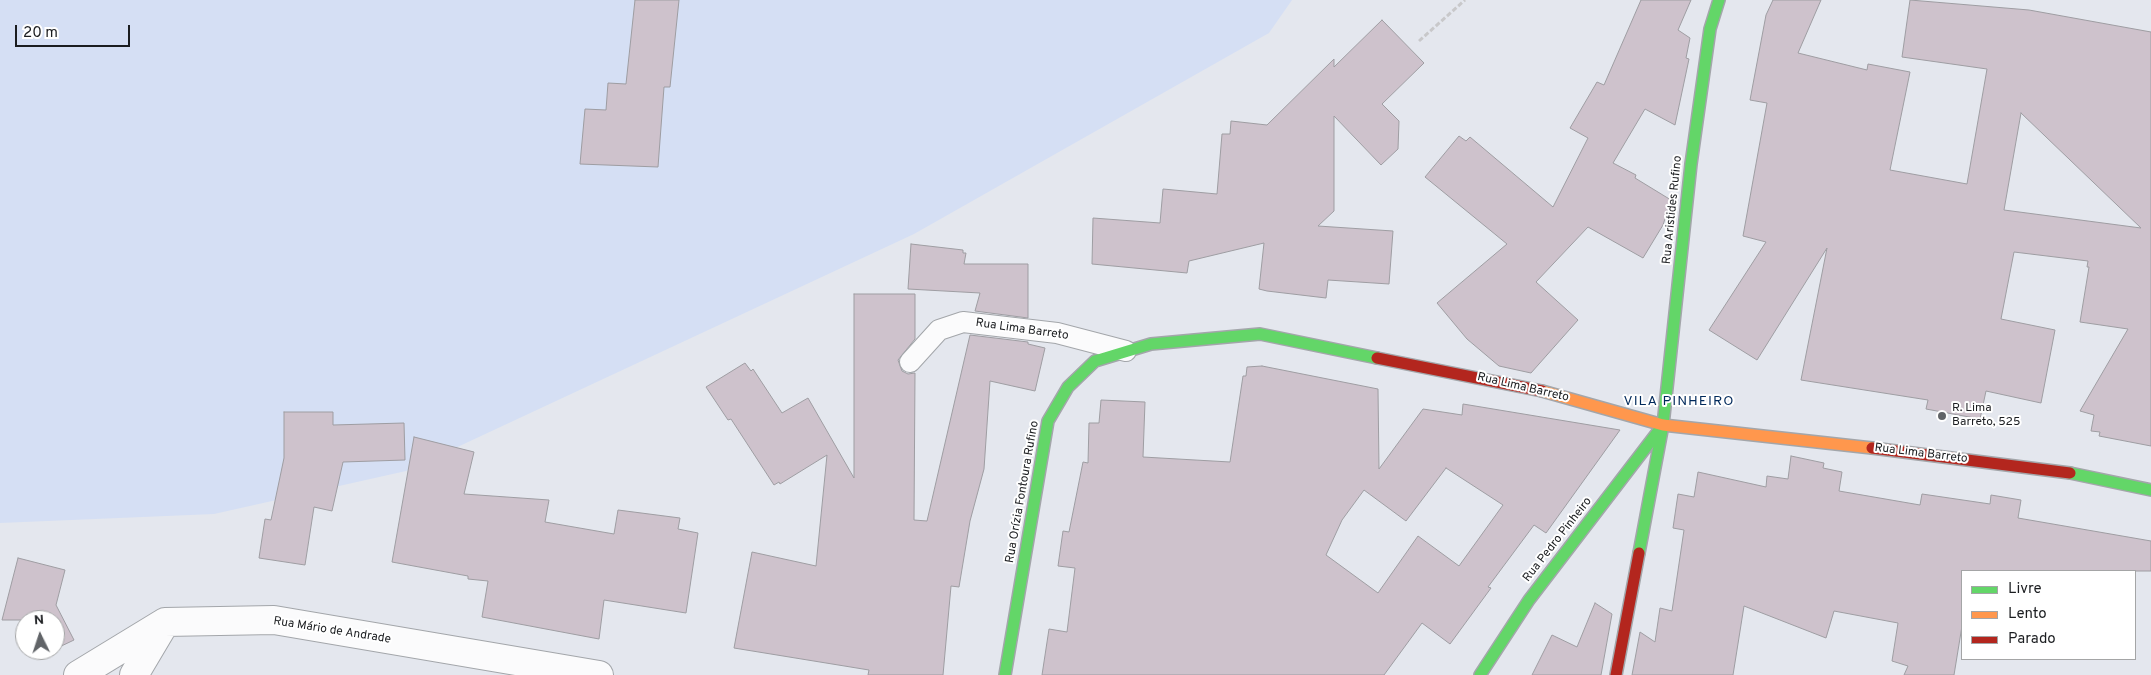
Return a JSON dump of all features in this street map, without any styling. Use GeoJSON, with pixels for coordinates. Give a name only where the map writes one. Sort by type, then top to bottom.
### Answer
{"type":"FeatureCollection","features":[{"type":"Feature","properties":{"kind":"street","name":"Rua Aristides Rufino"},"geometry":{"type":"LineString","coordinates":[[1616,675],[1662,426],[1693,154],[1710,29],[1719,0]]}},
{"type":"Feature","properties":{"kind":"street","name":"Rua Lima Barreto"},"geometry":{"type":"LineString","coordinates":[[1126,350],[1151,344],[1260,334],[1537,390],[1662,426],[1836,443],[2058,471],[2151,490]]}},
{"type":"Feature","properties":{"kind":"street","name":"Rua Orízia Fontoura Rufino"},"geometry":{"type":"LineString","coordinates":[[1005,675],[1048,421],[1068,386],[1095,361],[1126,350]]}},
{"type":"Feature","properties":{"kind":"street","name":"Rua Pedro Pinheiro"},"geometry":{"type":"LineString","coordinates":[[1480,675],[1529,600],[1662,426]]}},
{"type":"Feature","properties":{"kind":"street","name":"Rua Mário de Andrade"},"geometry":{"type":"LineString","coordinates":[[165,622],[274,620],[599,675]]}},
{"type":"Feature","properties":{"kind":"street"},"geometry":{"type":"LineString","coordinates":[[78,675],[165,622]]}},
{"type":"Feature","properties":{"kind":"street"},"geometry":{"type":"LineString","coordinates":[[134,675],[165,622]]}},
{"type":"Feature","properties":{"kind":"lane","name":"Rua Lima Barreto"},"geometry":{"type":"LineString","coordinates":[[910,362],[939,330],[964,322],[1057,333],[1126,350]]}},
{"type":"Feature","properties":{"kind":"path"},"geometry":{"type":"LineString","coordinates":[[1419,41],[1465,0]]}},
{"type":"Feature","properties":{"kind":"shaded area"},"geometry":{"type":"Polygon","coordinates":[[[0,0],[1292,0],[1269,33],[914,234],[406,471],[214,514],[0,523],[0,0]]]}},
{"type":"Feature","properties":{"kind":"building"},"geometry":{"type":"Polygon","coordinates":[[[635,0],[679,0],[670,87],[664,87],[658,167],[580,164],[585,109],[606,110],[608,83],[626,84],[635,0]]]}},
{"type":"Feature","properties":{"kind":"building"},"geometry":{"type":"Polygon","coordinates":[[[1641,0],[1691,0],[1678,30],[1690,38],[1686,58],[1689,59],[1675,125],[1645,109],[1613,163],[1636,175],[1635,178],[1671,200],[1663,225],[1643,258],[1588,227],[1536,282],[1578,320],[1531,373],[1499,366],[1467,339],[1437,303],[1507,244],[1425,177],[1459,136],[1466,141],[1470,137],[1553,207],[1588,138],[1570,128],[1597,82],[1604,85],[1641,0]]]}},
{"type":"Feature","properties":{"kind":"building"},"geometry":{"type":"Polygon","coordinates":[[[1773,0],[1821,0],[1798,53],[1867,70],[1868,64],[1910,72],[1890,170],[1967,184],[1987,69],[1902,57],[1910,0],[2029,10],[2151,32],[2151,446],[2099,436],[2100,432],[2091,431],[2094,415],[2080,411],[2128,329],[2080,322],[2089,267],[2087,267],[2088,261],[2014,252],[2001,319],[2055,330],[2041,403],[1986,391],[1980,419],[1926,409],[1928,400],[1801,380],[1827,248],[1757,360],[1709,330],[1766,242],[1743,236],[1767,103],[1750,100],[1766,15],[1773,0]],[[2021,113],[2004,210],[2141,228],[2021,113]]]}},
{"type":"Feature","properties":{"kind":"building"},"geometry":{"type":"Polygon","coordinates":[[[1382,20],[1424,63],[1382,104],[1399,121],[1398,149],[1381,165],[1334,116],[1334,211],[1318,226],[1393,231],[1389,284],[1328,280],[1326,298],[1259,289],[1264,243],[1189,261],[1187,273],[1092,264],[1093,218],[1160,223],[1163,189],[1217,194],[1222,134],[1230,134],[1231,121],[1267,125],[1334,59],[1334,67],[1382,20]]]}},
{"type":"Feature","properties":{"kind":"building"},"geometry":{"type":"Polygon","coordinates":[[[911,244],[963,250],[963,253],[966,253],[964,264],[1028,264],[1028,318],[975,311],[980,293],[908,289],[911,244]]]}},
{"type":"Feature","properties":{"kind":"building"},"geometry":{"type":"Polygon","coordinates":[[[854,294],[915,294],[915,339],[898,360],[902,371],[908,374],[915,373],[914,520],[927,521],[970,335],[1028,342],[1028,344],[1045,348],[1035,391],[990,381],[984,469],[970,521],[959,587],[951,586],[943,675],[868,675],[869,670],[734,648],[752,552],[816,566],[827,455],[780,484],[779,482],[774,485],[731,419],[728,420],[706,387],[745,363],[751,371],[753,369],[782,413],[808,398],[854,478],[854,294]]]}},
{"type":"Feature","properties":{"kind":"building"},"geometry":{"type":"Polygon","coordinates":[[[1262,366],[1378,389],[1379,469],[1423,409],[1462,415],[1463,404],[1620,430],[1546,533],[1534,525],[1488,587],[1491,588],[1450,644],[1422,623],[1384,675],[1042,675],[1049,629],[1067,632],[1075,568],[1058,566],[1063,531],[1069,532],[1083,462],[1088,463],[1089,423],[1099,423],[1101,400],[1145,402],[1143,457],[1230,462],[1243,376],[1246,376],[1247,367],[1262,366]],[[1446,468],[1406,521],[1364,490],[1342,520],[1326,555],[1378,593],[1418,536],[1459,566],[1503,505],[1446,468]]]}},
{"type":"Feature","properties":{"kind":"building"},"geometry":{"type":"Polygon","coordinates":[[[284,412],[333,412],[333,425],[404,423],[405,460],[343,462],[332,511],[314,507],[305,565],[259,558],[265,519],[271,520],[284,458],[284,412]]]}},
{"type":"Feature","properties":{"kind":"building"},"geometry":{"type":"Polygon","coordinates":[[[414,437],[474,452],[464,494],[549,500],[545,522],[614,534],[618,510],[680,518],[678,529],[698,533],[686,613],[604,600],[599,639],[482,617],[488,581],[468,579],[468,576],[392,562],[414,437]]]}},
{"type":"Feature","properties":{"kind":"building"},"geometry":{"type":"Polygon","coordinates":[[[1791,456],[1824,463],[1823,468],[1842,472],[1839,491],[1920,505],[1922,494],[1990,504],[1991,495],[2021,500],[2018,518],[2151,541],[2151,571],[1961,570],[1961,632],[1954,675],[1904,675],[1908,666],[1892,661],[1898,623],[1834,611],[1826,638],[1744,606],[1733,675],[1632,675],[1640,632],[1655,642],[1660,608],[1672,611],[1684,530],[1673,528],[1678,494],[1694,497],[1698,472],[1766,487],[1767,476],[1788,479],[1791,456]]]}},
{"type":"Feature","properties":{"kind":"building"},"geometry":{"type":"Polygon","coordinates":[[[18,558],[65,570],[56,605],[59,610],[15,610],[15,620],[2,620],[18,558]]]}},
{"type":"Feature","properties":{"kind":"building"},"geometry":{"type":"Polygon","coordinates":[[[1595,603],[1612,614],[1601,675],[1532,675],[1552,635],[1577,647],[1595,603]]]}},
{"type":"Feature","properties":{"kind":"building"},"geometry":{"type":"Polygon","coordinates":[[[65,622],[74,640],[65,644],[65,622]]]}},
{"type":"Feature","properties":{"kind":"traffic: fast"},"geometry":{"type":"LineString","coordinates":[[1639,553],[1663,425],[1691,164],[1710,29],[1719,0]]}},
{"type":"Feature","properties":{"kind":"traffic: fast"},"geometry":{"type":"LineString","coordinates":[[1005,675],[1048,421],[1068,387],[1095,361],[1151,344],[1260,334],[1377,358]]}},
{"type":"Feature","properties":{"kind":"traffic: fast"},"geometry":{"type":"LineString","coordinates":[[1480,675],[1529,600],[1660,429]]}},
{"type":"Feature","properties":{"kind":"traffic: fast"},"geometry":{"type":"LineString","coordinates":[[2070,473],[2151,490]]}},
{"type":"Feature","properties":{"kind":"traffic: slow"},"geometry":{"type":"LineString","coordinates":[[1542,391],[1663,425],[1872,448]]}},
{"type":"Feature","properties":{"kind":"traffic: jam"},"geometry":{"type":"LineString","coordinates":[[1377,358],[1542,391]]}},
{"type":"Feature","properties":{"kind":"traffic: jam"},"geometry":{"type":"LineString","coordinates":[[1872,448],[2070,473]]}},
{"type":"Feature","properties":{"kind":"traffic: jam"},"geometry":{"type":"LineString","coordinates":[[1616,675],[1639,553]]}},
{"type":"Feature","properties":{"kind":"place","name":"R. Lima Barreto, 525"},"geometry":{"type":"Point","coordinates":[1942,416]}},
{"type":"Feature","properties":{"kind":"district","name":"VILA PINHEIRO"},"geometry":{"type":"Point","coordinates":[1679,402]}}]}
